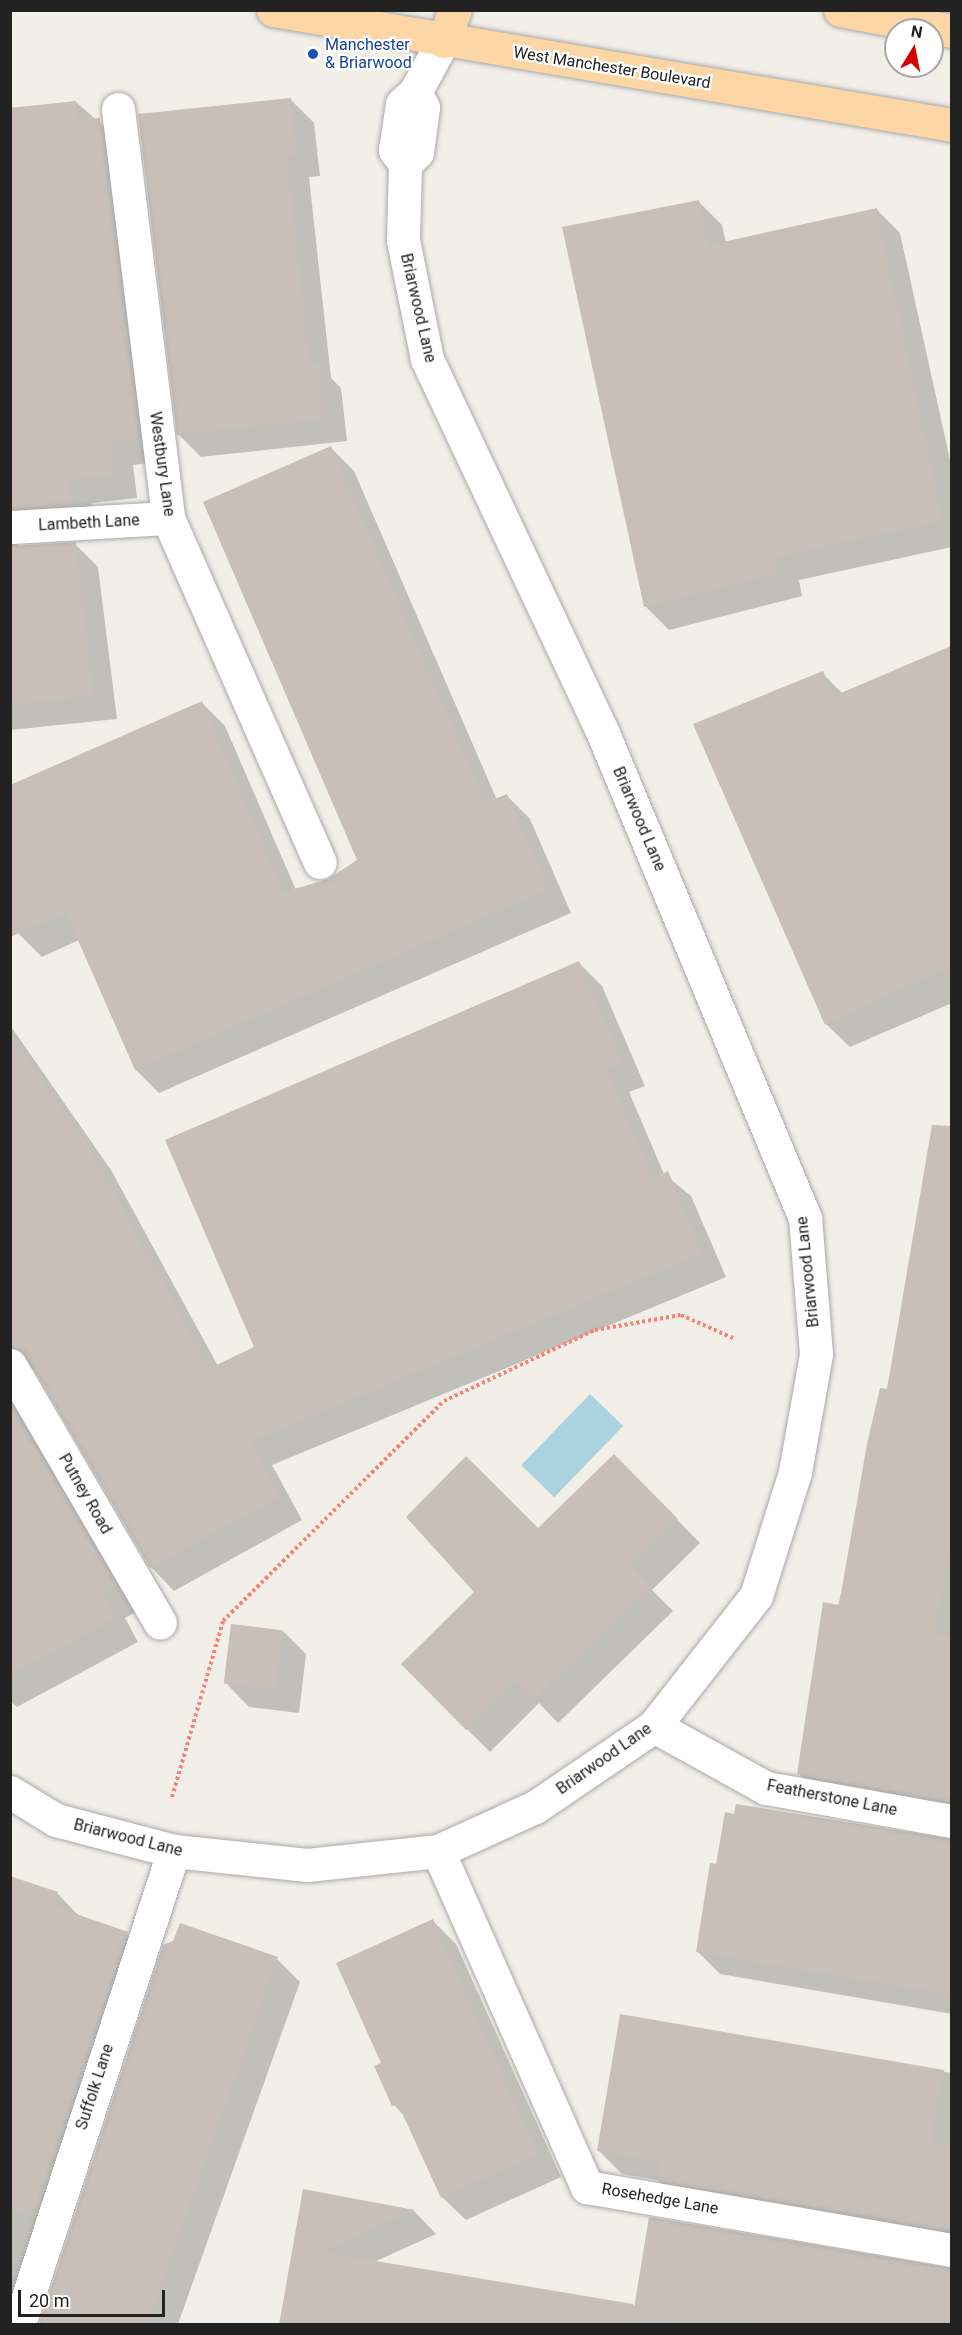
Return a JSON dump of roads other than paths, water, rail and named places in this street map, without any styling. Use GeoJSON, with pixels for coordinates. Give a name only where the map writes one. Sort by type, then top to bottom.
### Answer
{"type":"FeatureCollection","features":[{"type":"Feature","properties":{"kind":"main road","name":"West Manchester Boulevard"},"geometry":{"type":"LineString","coordinates":[[273,10],[443,41],[951,125]]}},
{"type":"Feature","properties":{"kind":"main road"},"geometry":{"type":"LineString","coordinates":[[443,41],[455,10]]}},
{"type":"Feature","properties":{"kind":"main road"},"geometry":{"type":"LineString","coordinates":[[840,10],[951,31]]}},
{"type":"Feature","properties":{"kind":"street","name":"Briarwood Lane"},"geometry":{"type":"LineString","coordinates":[[10,1792],[56,1820],[174,1851],[307,1865],[438,1851],[535,1807],[654,1726],[756,1596],[795,1472],[816,1354],[805,1218],[602,731],[427,359],[403,240],[405,164],[417,152],[423,107],[415,92],[443,41]]}},
{"type":"Feature","properties":{"kind":"street","name":"Westbury Lane"},"geometry":{"type":"LineString","coordinates":[[118,109],[168,519],[320,862]]}},
{"type":"Feature","properties":{"kind":"street","name":"Lambeth Lane"},"geometry":{"type":"LineString","coordinates":[[10,527],[168,519]]}},
{"type":"Feature","properties":{"kind":"street","name":"Putney Road"},"geometry":{"type":"LineString","coordinates":[[10,1365],[160,1623]]}},
{"type":"Feature","properties":{"kind":"street","name":"Featherstone Lane"},"geometry":{"type":"LineString","coordinates":[[654,1726],[766,1788],[951,1821]]}},
{"type":"Feature","properties":{"kind":"street","name":"Suffolk Lane"},"geometry":{"type":"LineString","coordinates":[[19,2325],[174,1851]]}},
{"type":"Feature","properties":{"kind":"street","name":"Rosehedge Lane"},"geometry":{"type":"LineString","coordinates":[[438,1851],[587,2187],[951,2250]]}},
{"type":"Feature","properties":{"kind":"water"},"geometry":{"type":"Polygon","coordinates":[[[590,1394],[623,1426],[554,1497],[521,1465],[590,1394]]]}},
{"type":"Feature","properties":{"kind":"place","name":"Manchester & Briarwood"},"geometry":{"type":"Point","coordinates":[313,54]}}]}
